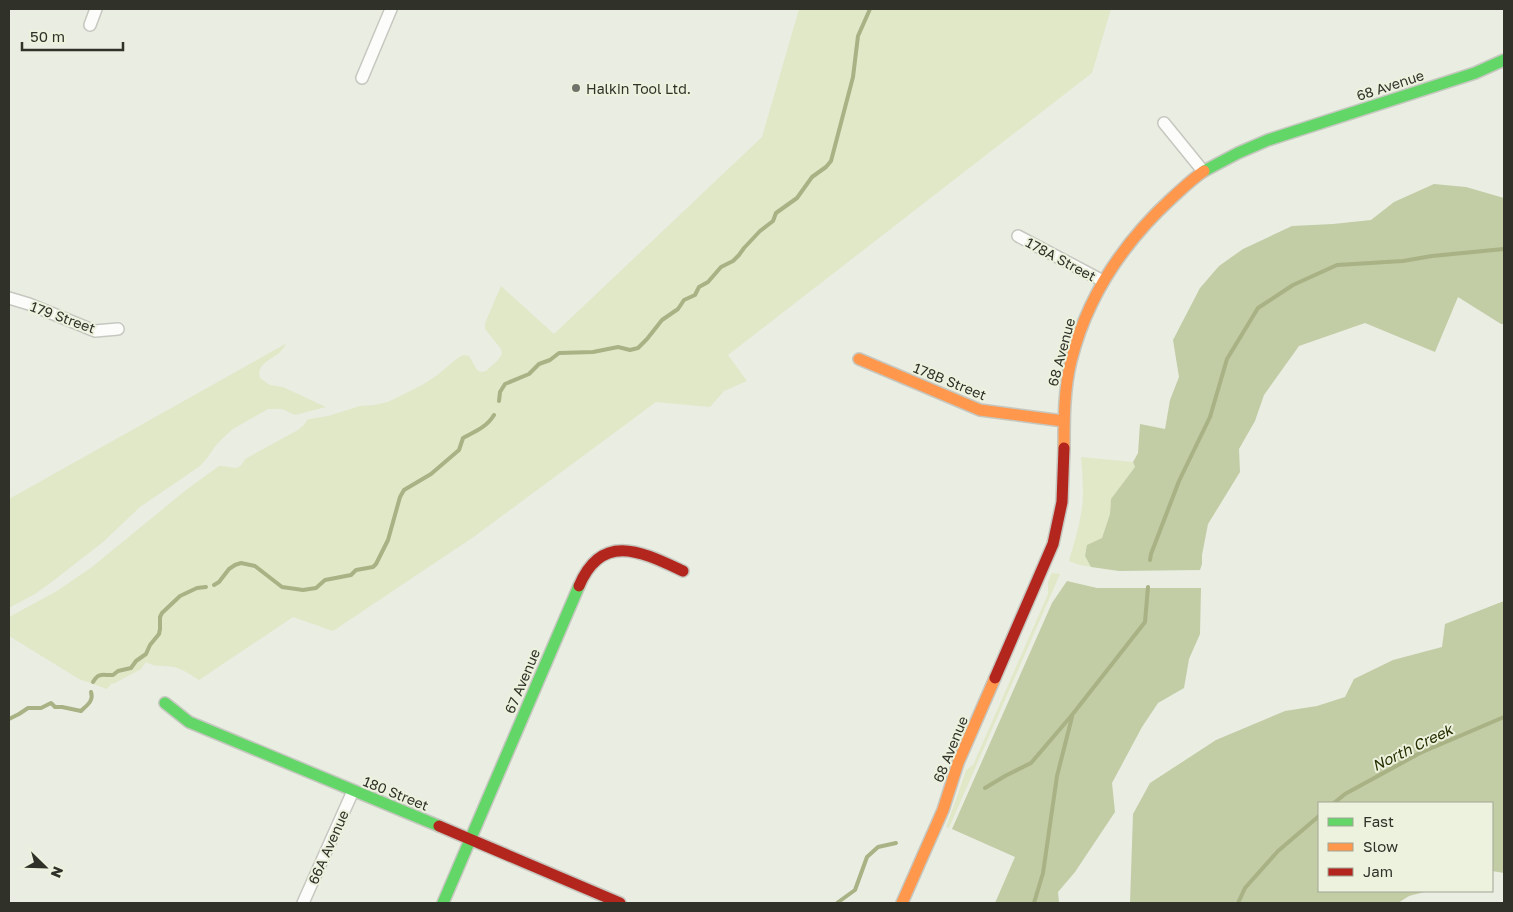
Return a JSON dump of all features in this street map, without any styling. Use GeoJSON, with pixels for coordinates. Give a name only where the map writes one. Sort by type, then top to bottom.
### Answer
{"type":"FeatureCollection","features":[{"type":"Feature","properties":{"kind":"street"},"geometry":{"type":"LineString","coordinates":[[90,25],[96,9]]}},
{"type":"Feature","properties":{"kind":"street"},"geometry":{"type":"LineString","coordinates":[[362,78],[391,9]]}},
{"type":"Feature","properties":{"kind":"street","name":"68 Avenue"},"geometry":{"type":"LineString","coordinates":[[902,903],[943,810],[958,763],[1052,544],[1063,495],[1063,421],[1066,380],[1071,360],[1092,302],[1103,281],[1131,240],[1163,205],[1203,171],[1248,148],[1475,72],[1504,60]]}},
{"type":"Feature","properties":{"kind":"street"},"geometry":{"type":"LineString","coordinates":[[1164,123],[1203,171]]}},
{"type":"Feature","properties":{"kind":"street","name":"178A Street"},"geometry":{"type":"LineString","coordinates":[[1018,236],[1103,281]]}},
{"type":"Feature","properties":{"kind":"street","name":"179 Street"},"geometry":{"type":"LineString","coordinates":[[9,298],[95,331],[118,329]]}},
{"type":"Feature","properties":{"kind":"street","name":"178B Street"},"geometry":{"type":"LineString","coordinates":[[860,359],[980,410],[1063,421]]}},
{"type":"Feature","properties":{"kind":"street","name":"67 Avenue"},"geometry":{"type":"LineString","coordinates":[[443,903],[581,581],[593,562],[603,555],[623,550],[636,551],[683,571]]}},
{"type":"Feature","properties":{"kind":"street","name":"180 Street"},"geometry":{"type":"LineString","coordinates":[[165,703],[189,722],[471,839],[595,898],[620,903]]}},
{"type":"Feature","properties":{"kind":"street","name":"66A Avenue"},"geometry":{"type":"LineString","coordinates":[[303,903],[352,791]]}},
{"type":"Feature","properties":{"kind":"green space"},"geometry":{"type":"Polygon","coordinates":[[[799,9],[1111,9],[1092,73],[728,355],[747,381],[724,391],[710,407],[656,402],[475,536],[333,631],[293,617],[199,680],[177,668],[156,666],[146,662],[141,669],[111,684],[107,689],[79,679],[9,636],[9,617],[57,591],[92,567],[186,490],[219,466],[237,468],[245,459],[298,430],[307,420],[360,406],[388,402],[422,385],[464,355],[469,356],[477,370],[481,372],[486,371],[502,354],[501,349],[485,329],[485,323],[501,286],[554,334],[762,137],[799,9]]]}},
{"type":"Feature","properties":{"kind":"green space"},"geometry":{"type":"Polygon","coordinates":[[[1434,184],[1466,187],[1504,198],[1504,324],[1501,324],[1458,297],[1435,352],[1365,323],[1299,346],[1264,395],[1255,421],[1239,449],[1240,472],[1208,524],[1200,570],[1119,571],[1091,567],[1085,556],[1087,545],[1102,538],[1110,514],[1111,499],[1135,467],[1133,462],[1138,453],[1140,424],[1165,429],[1170,400],[1179,377],[1173,340],[1200,288],[1219,266],[1243,249],[1292,226],[1371,220],[1394,202],[1434,184]]]}},
{"type":"Feature","properties":{"kind":"green space"},"geometry":{"type":"Polygon","coordinates":[[[287,343],[279,353],[262,366],[259,373],[260,378],[270,385],[283,387],[326,407],[295,415],[282,409],[268,409],[233,429],[217,444],[200,466],[140,507],[103,542],[53,581],[35,594],[9,608],[9,499],[287,343]]]}},
{"type":"Feature","properties":{"kind":"green space"},"geometry":{"type":"Polygon","coordinates":[[[1081,457],[1133,462],[1135,467],[1111,499],[1110,514],[1102,538],[1085,556],[1091,567],[1069,561],[1078,529],[1083,496],[1081,457]]]}},
{"type":"Feature","properties":{"kind":"green space"},"geometry":{"type":"Polygon","coordinates":[[[1052,573],[1060,574],[949,828],[946,827],[966,770],[973,765],[1048,594],[1048,582],[1052,573]]]}},
{"type":"Feature","properties":{"kind":"green space"},"geometry":{"type":"Polygon","coordinates":[[[1067,581],[1097,588],[1201,588],[1200,634],[1189,659],[1184,688],[1158,703],[1142,727],[1112,783],[1115,812],[1075,872],[1058,892],[1059,903],[995,903],[1015,857],[952,829],[1052,603],[1067,581]]]}},
{"type":"Feature","properties":{"kind":"green space"},"geometry":{"type":"Polygon","coordinates":[[[1504,601],[1504,873],[1493,871],[1493,802],[1318,802],[1318,892],[1424,892],[1409,896],[1398,903],[1130,903],[1133,814],[1150,783],[1216,740],[1285,711],[1317,706],[1345,697],[1354,679],[1393,660],[1442,647],[1445,624],[1504,601]]]}},
{"type":"Feature","properties":{"kind":"waterway"},"geometry":{"type":"LineString","coordinates":[[499,401],[500,392],[505,384],[529,374],[539,364],[550,360],[559,353],[593,352],[618,347],[630,350],[638,348],[662,320],[678,309],[684,300],[695,295],[699,287],[708,282],[721,267],[733,261],[760,231],[773,221],[776,213],[797,198],[812,177],[831,161],[853,77],[858,36],[870,9]]}},
{"type":"Feature","properties":{"kind":"waterway"},"geometry":{"type":"LineString","coordinates":[[1150,560],[1179,481],[1210,417],[1227,359],[1258,308],[1293,285],[1337,265],[1403,261],[1432,256],[1504,249]]}},
{"type":"Feature","properties":{"kind":"waterway"},"geometry":{"type":"LineString","coordinates":[[214,585],[219,582],[229,569],[241,563],[255,566],[282,587],[303,590],[316,588],[325,580],[351,575],[356,570],[373,567],[388,540],[400,497],[404,490],[431,474],[459,450],[463,438],[484,426],[494,415]]}},
{"type":"Feature","properties":{"kind":"waterway"},"geometry":{"type":"LineString","coordinates":[[93,682],[100,675],[113,675],[118,671],[131,668],[136,661],[146,654],[150,645],[159,634],[162,613],[180,596],[197,588],[206,587]]}},
{"type":"Feature","properties":{"kind":"waterway"},"geometry":{"type":"LineString","coordinates":[[985,788],[1031,763],[1072,715],[1145,622],[1148,587]]}},
{"type":"Feature","properties":{"kind":"waterway"},"geometry":{"type":"LineString","coordinates":[[9,719],[28,708],[41,708],[51,703],[55,707],[81,711],[91,700],[91,692]]}},
{"type":"Feature","properties":{"kind":"waterway"},"geometry":{"type":"LineString","coordinates":[[1034,903],[1043,873],[1057,776],[1072,717]]}},
{"type":"Feature","properties":{"kind":"waterway","name":"North Creek"},"geometry":{"type":"LineString","coordinates":[[1335,802],[1345,794],[1420,753],[1504,717]]}},
{"type":"Feature","properties":{"kind":"waterway","name":"North Creek"},"geometry":{"type":"LineString","coordinates":[[1238,903],[1245,888],[1278,851],[1318,817]]}},
{"type":"Feature","properties":{"kind":"waterway"},"geometry":{"type":"LineString","coordinates":[[837,903],[855,890],[867,857],[878,847],[896,843]]}},
{"type":"Feature","properties":{"kind":"traffic: fast"},"geometry":{"type":"LineString","coordinates":[[1204,171],[1268,140],[1475,73],[1504,60]]}},
{"type":"Feature","properties":{"kind":"traffic: fast"},"geometry":{"type":"LineString","coordinates":[[443,903],[579,586]]}},
{"type":"Feature","properties":{"kind":"traffic: fast"},"geometry":{"type":"LineString","coordinates":[[165,703],[189,722],[439,826]]}},
{"type":"Feature","properties":{"kind":"traffic: slow"},"geometry":{"type":"LineString","coordinates":[[1064,448],[1065,404],[1071,361],[1078,337],[1097,293],[1123,252],[1138,233],[1172,198],[1204,171]]}},
{"type":"Feature","properties":{"kind":"traffic: slow"},"geometry":{"type":"LineString","coordinates":[[859,359],[980,410],[1063,421]]}},
{"type":"Feature","properties":{"kind":"traffic: slow"},"geometry":{"type":"LineString","coordinates":[[902,903],[943,810],[958,763],[995,678]]}},
{"type":"Feature","properties":{"kind":"traffic: jam"},"geometry":{"type":"LineString","coordinates":[[995,678],[1053,544],[1062,502],[1064,448]]}},
{"type":"Feature","properties":{"kind":"traffic: jam"},"geometry":{"type":"LineString","coordinates":[[579,586],[588,569],[599,558],[611,552],[638,553],[683,571]]}},
{"type":"Feature","properties":{"kind":"traffic: jam"},"geometry":{"type":"LineString","coordinates":[[439,826],[620,903]]}},
{"type":"Feature","properties":{"kind":"place","name":"Halkin Tool Ltd."},"geometry":{"type":"Point","coordinates":[576,88]}}]}
